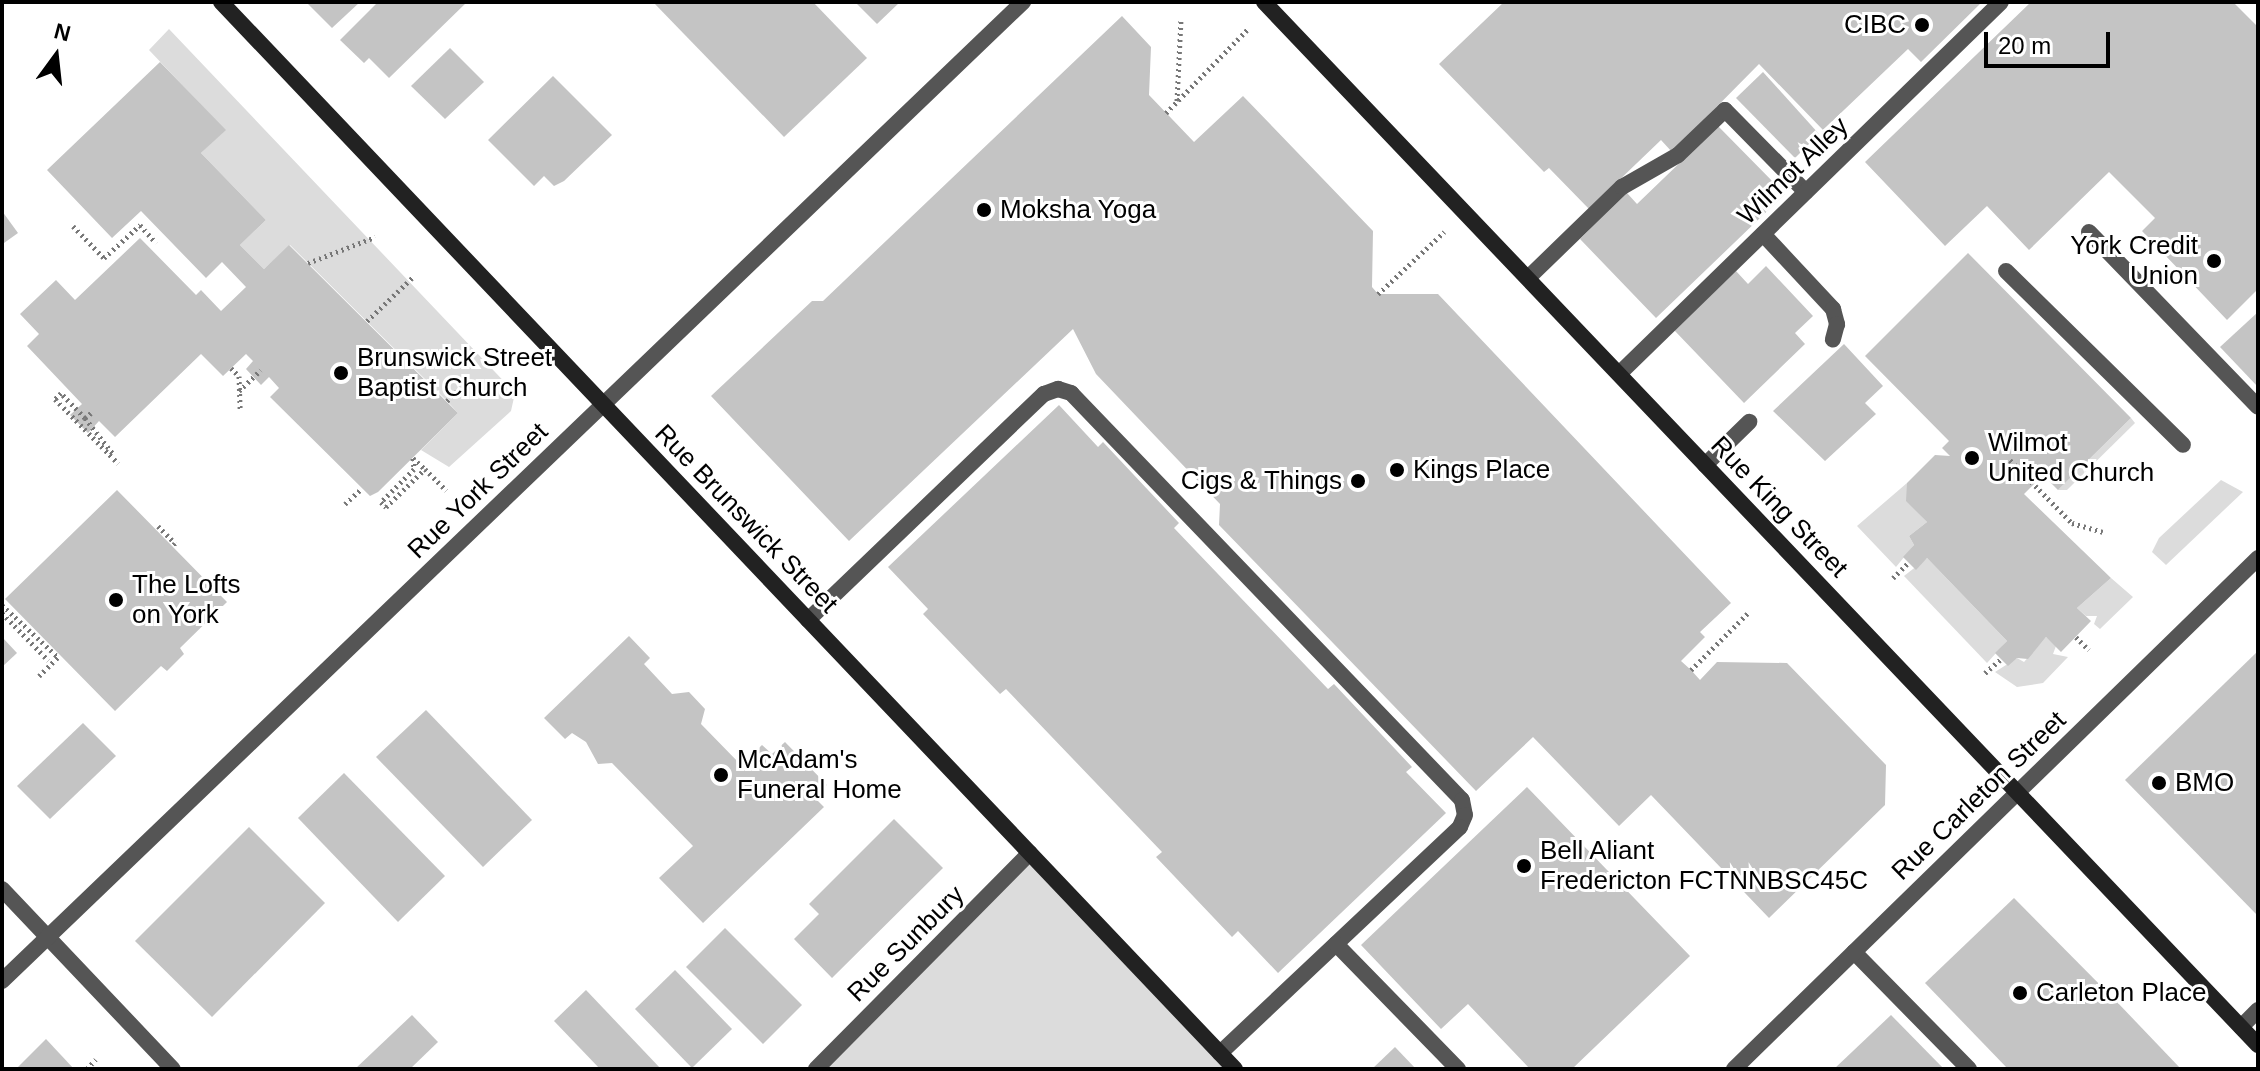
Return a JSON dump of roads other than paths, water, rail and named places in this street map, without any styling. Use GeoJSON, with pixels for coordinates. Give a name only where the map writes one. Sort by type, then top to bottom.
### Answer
{"type":"FeatureCollection","features":[{"type":"Feature","properties":{"kind":"main road","name":"Rue Brunswick Street"},"geometry":{"type":"LineString","coordinates":[[221,2],[1235,1069]]}},
{"type":"Feature","properties":{"kind":"main road","name":"Rue King Street"},"geometry":{"type":"LineString","coordinates":[[1267,4],[2258,1045]]}},
{"type":"Feature","properties":{"kind":"street","name":"Rue York Street"},"geometry":{"type":"LineString","coordinates":[[2,981],[1023,2]]}},
{"type":"Feature","properties":{"kind":"street","name":"Wilmot Alley"},"geometry":{"type":"LineString","coordinates":[[1619,374],[2001,2]]}},
{"type":"Feature","properties":{"kind":"street"},"geometry":{"type":"LineString","coordinates":[[1528,278],[1622,187],[1678,155],[1725,110],[1806,192]]}},
{"type":"Feature","properties":{"kind":"street"},"geometry":{"type":"LineString","coordinates":[[2089,232],[2258,407]]}},
{"type":"Feature","properties":{"kind":"street"},"geometry":{"type":"LineString","coordinates":[[1763,234],[1833,309],[1837,324],[1833,339]]}},
{"type":"Feature","properties":{"kind":"street"},"geometry":{"type":"LineString","coordinates":[[2006,271],[2183,445]]}},
{"type":"Feature","properties":{"kind":"street"},"geometry":{"type":"LineString","coordinates":[[808,620],[1044,394],[1058,389],[1071,393],[1462,800],[1465,815],[1460,827],[1220,1053]]}},
{"type":"Feature","properties":{"kind":"street"},"geometry":{"type":"LineString","coordinates":[[1705,465],[1749,422]]}},
{"type":"Feature","properties":{"kind":"street","name":"Rue Carleton Street"},"geometry":{"type":"LineString","coordinates":[[1742,1067],[1854,952],[2258,558]]}},
{"type":"Feature","properties":{"kind":"street","name":"Rue Sunbury"},"geometry":{"type":"LineString","coordinates":[[816,1069],[1030,853]]}},
{"type":"Feature","properties":{"kind":"street"},"geometry":{"type":"LineString","coordinates":[[2,889],[173,1069]]}},
{"type":"Feature","properties":{"kind":"street"},"geometry":{"type":"LineString","coordinates":[[1336,944],[1458,1069]]}},
{"type":"Feature","properties":{"kind":"street"},"geometry":{"type":"LineString","coordinates":[[1854,952],[1969,1069]]}},
{"type":"Feature","properties":{"kind":"street"},"geometry":{"type":"LineString","coordinates":[[2241,1027],[2258,1010]]}},
{"type":"Feature","properties":{"kind":"place","name":"CIBC"},"geometry":{"type":"Point","coordinates":[1922,25]}},
{"type":"Feature","properties":{"kind":"place","name":"Moksha Yoga"},"geometry":{"type":"Point","coordinates":[984,210]}},
{"type":"Feature","properties":{"kind":"place","name":"York Credit Union"},"geometry":{"type":"Point","coordinates":[2214,261]}},
{"type":"Feature","properties":{"kind":"place","name":"Brunswick Street Baptist Church"},"geometry":{"type":"Point","coordinates":[341,373]}},
{"type":"Feature","properties":{"kind":"place","name":"Wilmot United Church"},"geometry":{"type":"Point","coordinates":[1972,458]}},
{"type":"Feature","properties":{"kind":"place","name":"Kings Place"},"geometry":{"type":"Point","coordinates":[1397,470]}},
{"type":"Feature","properties":{"kind":"place","name":"Cigs & Things"},"geometry":{"type":"Point","coordinates":[1358,481]}},
{"type":"Feature","properties":{"kind":"place","name":"The Lofts on York"},"geometry":{"type":"Point","coordinates":[116,600]}},
{"type":"Feature","properties":{"kind":"place","name":"McAdam's Funeral Home"},"geometry":{"type":"Point","coordinates":[721,775]}},
{"type":"Feature","properties":{"kind":"place","name":"BMO"},"geometry":{"type":"Point","coordinates":[2159,783]}},
{"type":"Feature","properties":{"kind":"place","name":"Bell Aliant Fredericton FCTNNBSC45C"},"geometry":{"type":"Point","coordinates":[1524,866]}},
{"type":"Feature","properties":{"kind":"place","name":"Carleton Place"},"geometry":{"type":"Point","coordinates":[2020,993]}}]}
